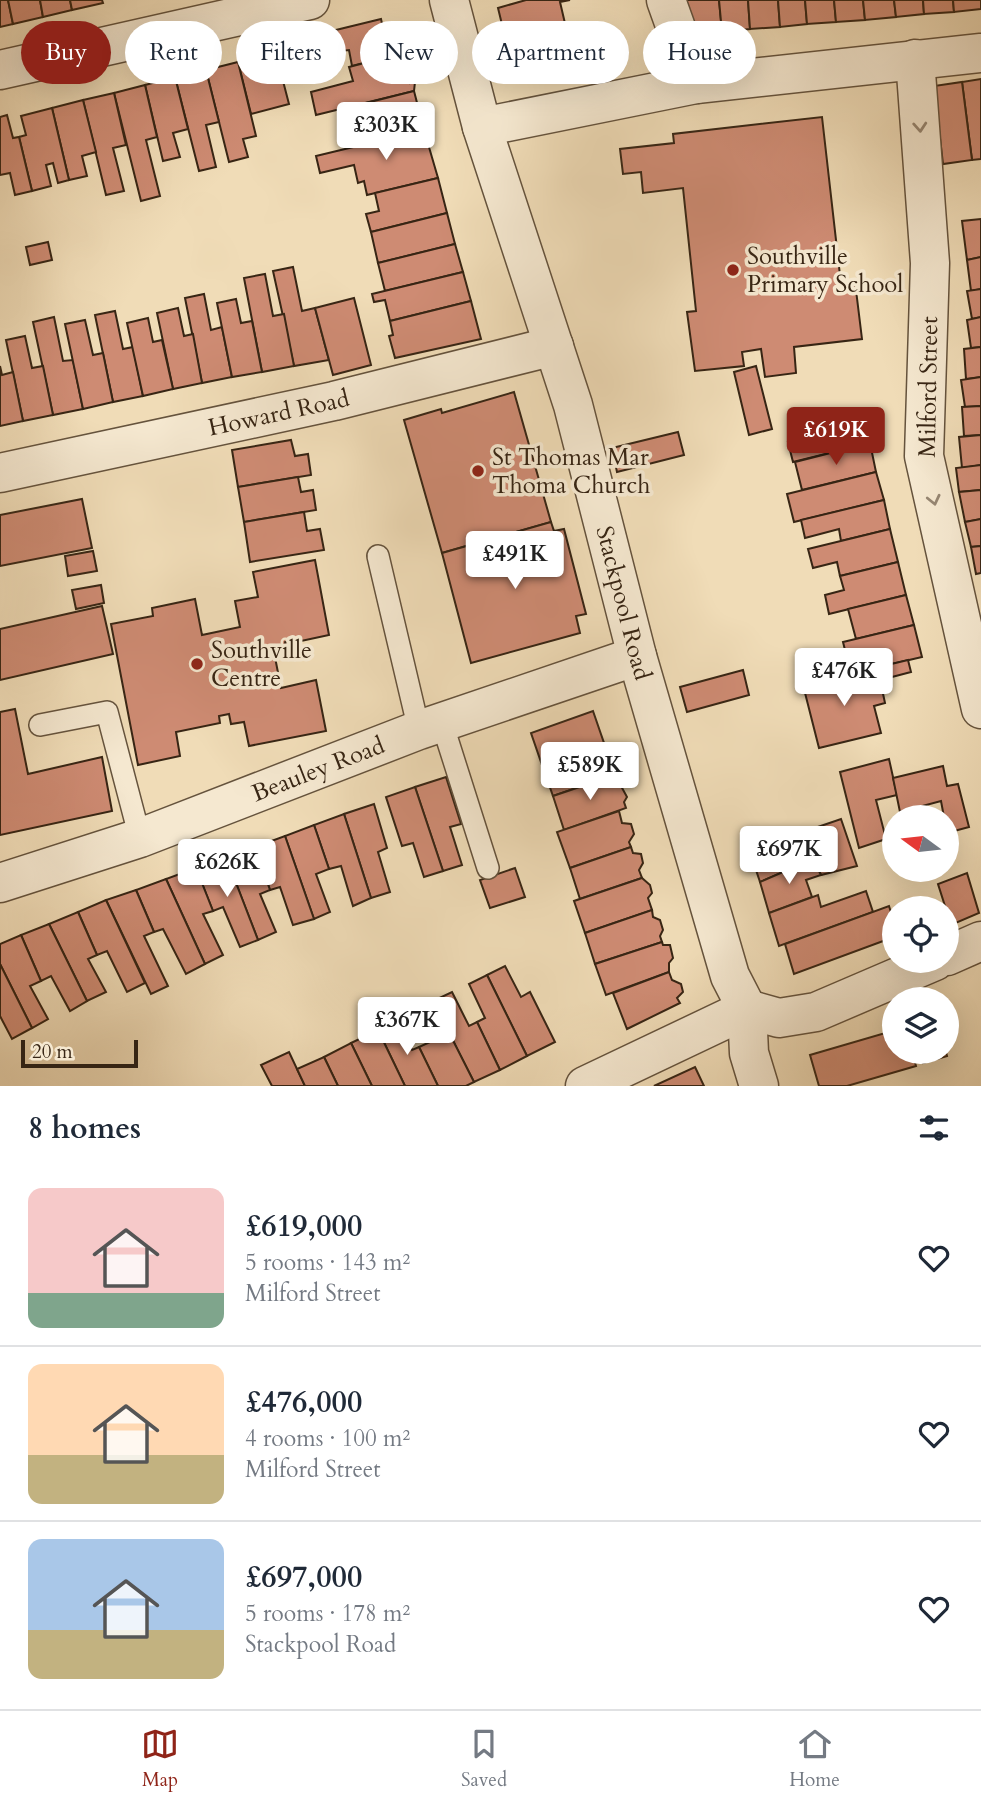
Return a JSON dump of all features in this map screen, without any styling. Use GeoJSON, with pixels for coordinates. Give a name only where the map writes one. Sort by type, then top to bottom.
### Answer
{"type":"FeatureCollection","features":[{"type":"Feature","properties":{"kind":"street"},"geometry":{"type":"LineString","coordinates":[[0,70],[310,0]]}},
{"type":"Feature","properties":{"kind":"street","name":"Stackpool Road"},"geometry":{"type":"LineString","coordinates":[[449,0],[482,127],[573,405],[637,656],[730,976],[747,1009],[749,1053],[759,1086]]}},
{"type":"Feature","properties":{"kind":"street"},"geometry":{"type":"LineString","coordinates":[[666,0],[674,21]]}},
{"type":"Feature","properties":{"kind":"street"},"geometry":{"type":"LineString","coordinates":[[756,77],[981,53]]}},
{"type":"Feature","properties":{"kind":"street","name":"Milford Street"},"geometry":{"type":"LineString","coordinates":[[915,59],[930,262],[924,456],[981,709]]}},
{"type":"Feature","properties":{"kind":"street"},"geometry":{"type":"LineString","coordinates":[[482,127],[696,84]]}},
{"type":"Feature","properties":{"kind":"street","name":"Howard Road"},"geometry":{"type":"LineString","coordinates":[[0,473],[334,401],[554,346]]}},
{"type":"Feature","properties":{"kind":"street","name":"Beauley Road"},"geometry":{"type":"LineString","coordinates":[[0,883],[139,838],[431,727],[637,656]]}},
{"type":"Feature","properties":{"kind":"street"},"geometry":{"type":"LineString","coordinates":[[959,951],[981,942]]}},
{"type":"Feature","properties":{"kind":"street"},"geometry":{"type":"LineString","coordinates":[[585,1086],[747,1009],[779,1018],[816,1012],[907,973]]}},
{"type":"Feature","properties":{"kind":"lane"},"geometry":{"type":"LineString","coordinates":[[378,556],[431,727],[488,868]]}},
{"type":"Feature","properties":{"kind":"lane"},"geometry":{"type":"LineString","coordinates":[[40,725],[107,712],[139,838]]}},
{"type":"Feature","properties":{"kind":"building"},"geometry":{"type":"Polygon","coordinates":[[[0,0],[8,0],[13,24],[0,27],[0,0]]]}},
{"type":"Feature","properties":{"kind":"building"},"geometry":{"type":"Polygon","coordinates":[[[8,0],[40,0],[43,17],[13,24],[8,0]]]}},
{"type":"Feature","properties":{"kind":"building"},"geometry":{"type":"Polygon","coordinates":[[[40,0],[70,0],[72,10],[43,17],[40,0]]]}},
{"type":"Feature","properties":{"kind":"building"},"geometry":{"type":"Polygon","coordinates":[[[70,0],[102,0],[103,3],[72,10],[70,0]]]}},
{"type":"Feature","properties":{"kind":"building"},"geometry":{"type":"Polygon","coordinates":[[[526,0],[570,0],[560,2],[564,21],[501,21],[498,8],[526,0]]]}},
{"type":"Feature","properties":{"kind":"building"},"geometry":{"type":"Polygon","coordinates":[[[677,0],[719,0],[721,21],[689,21],[677,0]]]}},
{"type":"Feature","properties":{"kind":"building"},"geometry":{"type":"Polygon","coordinates":[[[719,0],[748,0],[749,21],[721,21],[719,0]]]}},
{"type":"Feature","properties":{"kind":"building"},"geometry":{"type":"Polygon","coordinates":[[[748,0],[778,0],[780,27],[756,29],[756,21],[749,21],[748,0]]]}},
{"type":"Feature","properties":{"kind":"building"},"geometry":{"type":"Polygon","coordinates":[[[778,0],[805,0],[807,24],[780,27],[778,0]]]}},
{"type":"Feature","properties":{"kind":"building"},"geometry":{"type":"Polygon","coordinates":[[[805,0],[834,0],[836,22],[807,24],[805,0]]]}},
{"type":"Feature","properties":{"kind":"building"},"geometry":{"type":"Polygon","coordinates":[[[834,0],[863,0],[865,20],[836,22],[834,0]]]}},
{"type":"Feature","properties":{"kind":"building"},"geometry":{"type":"Polygon","coordinates":[[[863,0],[894,0],[896,17],[865,20],[863,0]]]}},
{"type":"Feature","properties":{"kind":"building"},"geometry":{"type":"Polygon","coordinates":[[[894,0],[923,0],[924,14],[896,17],[894,0]]]}},
{"type":"Feature","properties":{"kind":"building"},"geometry":{"type":"Polygon","coordinates":[[[923,0],[953,0],[954,12],[924,14],[923,0]]]}},
{"type":"Feature","properties":{"kind":"building"},"geometry":{"type":"Polygon","coordinates":[[[953,0],[981,0],[981,9],[954,12],[953,0]]]}},
{"type":"Feature","properties":{"kind":"building"},"geometry":{"type":"Polygon","coordinates":[[[360,24],[360,64],[352,66],[349,50],[346,50],[346,28],[360,24]]]}},
{"type":"Feature","properties":{"kind":"building"},"geometry":{"type":"Polygon","coordinates":[[[236,62],[236,84],[243,84],[256,136],[243,139],[248,157],[229,162],[210,84],[222,84],[222,66],[236,62]]]}},
{"type":"Feature","properties":{"kind":"building"},"geometry":{"type":"Polygon","coordinates":[[[360,64],[360,84],[415,84],[414,91],[316,115],[311,92],[353,81],[349,67],[360,64]]]}},
{"type":"Feature","properties":{"kind":"building"},"geometry":{"type":"Polygon","coordinates":[[[981,79],[981,159],[972,160],[962,82],[981,79]]]}},
{"type":"Feature","properties":{"kind":"building"},"geometry":{"type":"Polygon","coordinates":[[[962,82],[972,160],[943,164],[934,86],[962,82]]]}},
{"type":"Feature","properties":{"kind":"building"},"geometry":{"type":"Polygon","coordinates":[[[177,84],[210,84],[219,122],[206,125],[216,167],[199,171],[177,84]]]}},
{"type":"Feature","properties":{"kind":"building"},"geometry":{"type":"Polygon","coordinates":[[[177,84],[188,129],[173,133],[180,157],[163,161],[145,85],[177,84]]]}},
{"type":"Feature","properties":{"kind":"building"},"geometry":{"type":"Polygon","coordinates":[[[244,84],[284,84],[289,104],[251,114],[244,84]]]}},
{"type":"Feature","properties":{"kind":"building"},"geometry":{"type":"Polygon","coordinates":[[[145,85],[157,137],[146,140],[160,196],[141,201],[114,93],[145,85]]]}},
{"type":"Feature","properties":{"kind":"building"},"geometry":{"type":"Polygon","coordinates":[[[414,91],[424,130],[355,146],[346,108],[414,91]]]}},
{"type":"Feature","properties":{"kind":"building"},"geometry":{"type":"Polygon","coordinates":[[[114,93],[126,145],[113,148],[124,191],[106,195],[83,100],[114,93]]]}},
{"type":"Feature","properties":{"kind":"building"},"geometry":{"type":"Polygon","coordinates":[[[83,100],[96,152],[82,156],[87,176],[69,180],[52,108],[83,100]]]}},
{"type":"Feature","properties":{"kind":"building"},"geometry":{"type":"Polygon","coordinates":[[[52,108],[69,180],[58,183],[53,163],[46,165],[51,186],[32,191],[19,137],[26,135],[21,116],[52,108]]]}},
{"type":"Feature","properties":{"kind":"building"},"geometry":{"type":"Polygon","coordinates":[[[7,115],[13,138],[19,137],[32,191],[15,195],[10,173],[0,175],[0,117],[7,115]]]}},
{"type":"Feature","properties":{"kind":"building"},"geometry":{"type":"Polygon","coordinates":[[[822,117],[841,284],[855,282],[862,339],[794,347],[796,373],[765,377],[761,349],[742,352],[744,366],[695,371],[687,312],[696,311],[683,188],[643,193],[641,172],[623,174],[620,149],[674,143],[673,134],[822,117]]]}},
{"type":"Feature","properties":{"kind":"building"},"geometry":{"type":"Polygon","coordinates":[[[424,130],[438,178],[367,195],[364,181],[358,183],[354,165],[320,173],[316,156],[424,130]]]}},
{"type":"Feature","properties":{"kind":"building"},"geometry":{"type":"Polygon","coordinates":[[[438,178],[447,213],[371,232],[366,214],[379,211],[375,193],[438,178]]]}},
{"type":"Feature","properties":{"kind":"building"},"geometry":{"type":"Polygon","coordinates":[[[447,213],[455,244],[378,263],[371,232],[447,213]]]}},
{"type":"Feature","properties":{"kind":"building"},"geometry":{"type":"Polygon","coordinates":[[[981,219],[981,257],[967,260],[962,221],[981,219]]]}},
{"type":"Feature","properties":{"kind":"building"},"geometry":{"type":"Polygon","coordinates":[[[48,242],[52,260],[30,265],[26,247],[48,242]]]}},
{"type":"Feature","properties":{"kind":"building"},"geometry":{"type":"Polygon","coordinates":[[[455,244],[463,272],[385,291],[378,263],[455,244]]]}},
{"type":"Feature","properties":{"kind":"building"},"geometry":{"type":"Polygon","coordinates":[[[981,257],[981,289],[971,291],[967,260],[981,257]]]}},
{"type":"Feature","properties":{"kind":"building"},"geometry":{"type":"Polygon","coordinates":[[[293,267],[302,311],[315,308],[329,360],[294,366],[273,271],[293,267]]]}},
{"type":"Feature","properties":{"kind":"building"},"geometry":{"type":"Polygon","coordinates":[[[463,272],[471,301],[390,321],[385,300],[374,302],[372,294],[463,272]]]}},
{"type":"Feature","properties":{"kind":"building"},"geometry":{"type":"Polygon","coordinates":[[[265,274],[273,316],[284,314],[294,366],[262,372],[244,278],[265,274]]]}},
{"type":"Feature","properties":{"kind":"building"},"geometry":{"type":"Polygon","coordinates":[[[981,289],[981,317],[972,319],[967,291],[981,289]]]}},
{"type":"Feature","properties":{"kind":"building"},"geometry":{"type":"Polygon","coordinates":[[[204,294],[211,330],[222,327],[232,377],[202,383],[185,298],[204,294]]]}},
{"type":"Feature","properties":{"kind":"building"},"geometry":{"type":"Polygon","coordinates":[[[354,298],[371,365],[333,375],[315,308],[354,298]]]}},
{"type":"Feature","properties":{"kind":"building"},"geometry":{"type":"Polygon","coordinates":[[[236,299],[241,323],[252,321],[262,372],[232,377],[217,303],[236,299]]]}},
{"type":"Feature","properties":{"kind":"building"},"geometry":{"type":"Polygon","coordinates":[[[471,301],[481,339],[395,358],[389,336],[393,335],[390,321],[471,301]]]}},
{"type":"Feature","properties":{"kind":"building"},"geometry":{"type":"Polygon","coordinates":[[[178,308],[184,336],[193,334],[202,383],[173,389],[157,313],[178,308]]]}},
{"type":"Feature","properties":{"kind":"building"},"geometry":{"type":"Polygon","coordinates":[[[115,311],[123,349],[133,347],[143,396],[113,402],[95,315],[115,311]]]}},
{"type":"Feature","properties":{"kind":"building"},"geometry":{"type":"Polygon","coordinates":[[[54,317],[63,361],[73,360],[83,409],[53,415],[33,322],[54,317]]]}},
{"type":"Feature","properties":{"kind":"building"},"geometry":{"type":"Polygon","coordinates":[[[981,317],[981,347],[971,348],[967,320],[981,317]]]}},
{"type":"Feature","properties":{"kind":"building"},"geometry":{"type":"Polygon","coordinates":[[[148,318],[153,342],[162,340],[173,389],[143,396],[127,323],[148,318]]]}},
{"type":"Feature","properties":{"kind":"building"},"geometry":{"type":"Polygon","coordinates":[[[85,320],[93,355],[103,353],[113,402],[83,409],[65,324],[85,320]]]}},
{"type":"Feature","properties":{"kind":"building"},"geometry":{"type":"Polygon","coordinates":[[[25,336],[32,368],[43,366],[53,415],[23,421],[6,340],[25,336]]]}},
{"type":"Feature","properties":{"kind":"building"},"geometry":{"type":"Polygon","coordinates":[[[981,347],[981,377],[966,379],[964,349],[981,347]]]}},
{"type":"Feature","properties":{"kind":"building"},"geometry":{"type":"Polygon","coordinates":[[[0,366],[2,375],[13,372],[23,421],[0,426],[0,366]]]}},
{"type":"Feature","properties":{"kind":"building"},"geometry":{"type":"Polygon","coordinates":[[[756,366],[772,429],[749,435],[734,372],[756,366]]]}},
{"type":"Feature","properties":{"kind":"building"},"geometry":{"type":"Polygon","coordinates":[[[981,377],[981,406],[965,407],[961,380],[981,377]]]}},
{"type":"Feature","properties":{"kind":"building","name":"St Thomas Mar Thoma Church"},"geometry":{"type":"Polygon","coordinates":[[[514,392],[551,522],[442,553],[404,420],[441,409],[442,413],[514,392]]]}},
{"type":"Feature","properties":{"kind":"building"},"geometry":{"type":"Polygon","coordinates":[[[981,406],[981,435],[964,436],[962,407],[981,406]]]}},
{"type":"Feature","properties":{"kind":"building"},"geometry":{"type":"Polygon","coordinates":[[[862,413],[870,443],[793,462],[788,442],[811,436],[808,426],[862,413]]]}},
{"type":"Feature","properties":{"kind":"building"},"geometry":{"type":"Polygon","coordinates":[[[678,432],[684,455],[617,472],[612,448],[678,432]]]}},
{"type":"Feature","properties":{"kind":"building"},"geometry":{"type":"Polygon","coordinates":[[[981,435],[981,465],[962,468],[959,437],[981,435]]]}},
{"type":"Feature","properties":{"kind":"building"},"geometry":{"type":"Polygon","coordinates":[[[291,440],[295,456],[308,454],[311,475],[238,487],[232,450],[291,440]]]}},
{"type":"Feature","properties":{"kind":"building"},"geometry":{"type":"Polygon","coordinates":[[[870,443],[876,472],[802,490],[795,462],[870,443]]]}},
{"type":"Feature","properties":{"kind":"building"},"geometry":{"type":"Polygon","coordinates":[[[981,465],[981,490],[959,492],[956,468],[981,465]]]}},
{"type":"Feature","properties":{"kind":"building"},"geometry":{"type":"Polygon","coordinates":[[[876,472],[884,500],[794,522],[787,494],[876,472]]]}},
{"type":"Feature","properties":{"kind":"building"},"geometry":{"type":"Polygon","coordinates":[[[298,477],[301,492],[313,490],[316,510],[244,522],[238,487],[298,477]]]}},
{"type":"Feature","properties":{"kind":"building"},"geometry":{"type":"Polygon","coordinates":[[[981,490],[981,519],[965,522],[959,492],[981,490]]]}},
{"type":"Feature","properties":{"kind":"building"},"geometry":{"type":"Polygon","coordinates":[[[82,499],[92,548],[0,566],[0,515],[82,499]]]}},
{"type":"Feature","properties":{"kind":"building"},"geometry":{"type":"Polygon","coordinates":[[[884,500],[890,529],[841,541],[839,529],[805,538],[801,520],[884,500]]]}},
{"type":"Feature","properties":{"kind":"building"},"geometry":{"type":"Polygon","coordinates":[[[304,512],[307,531],[320,529],[324,550],[250,562],[244,522],[304,512]]]}},
{"type":"Feature","properties":{"kind":"building"},"geometry":{"type":"Polygon","coordinates":[[[981,519],[981,546],[971,547],[965,522],[981,519]]]}},
{"type":"Feature","properties":{"kind":"building"},"geometry":{"type":"Polygon","coordinates":[[[551,522],[554,531],[564,529],[586,614],[576,616],[580,633],[471,663],[442,553],[551,522]]]}},
{"type":"Feature","properties":{"kind":"building"},"geometry":{"type":"Polygon","coordinates":[[[890,529],[898,562],[840,576],[837,562],[813,568],[808,549],[890,529]]]}},
{"type":"Feature","properties":{"kind":"building"},"geometry":{"type":"Polygon","coordinates":[[[981,546],[981,573],[976,574],[971,547],[981,546]]]}},
{"type":"Feature","properties":{"kind":"building"},"geometry":{"type":"Polygon","coordinates":[[[93,551],[97,571],[68,576],[65,556],[93,551]]]}},
{"type":"Feature","properties":{"kind":"building","name":"Southville Centre"},"geometry":{"type":"Polygon","coordinates":[[[315,560],[329,635],[273,647],[281,688],[316,680],[326,731],[249,746],[244,722],[231,724],[229,714],[219,716],[220,723],[176,732],[180,756],[138,765],[111,624],[153,616],[152,608],[195,599],[202,635],[240,627],[235,601],[258,597],[253,572],[315,560]]]}},
{"type":"Feature","properties":{"kind":"building"},"geometry":{"type":"Polygon","coordinates":[[[898,562],[906,595],[829,614],[825,595],[844,590],[840,576],[898,562]]]}},
{"type":"Feature","properties":{"kind":"building"},"geometry":{"type":"Polygon","coordinates":[[[101,585],[104,603],[76,609],[72,590],[101,585]]]}},
{"type":"Feature","properties":{"kind":"building"},"geometry":{"type":"Polygon","coordinates":[[[906,595],[914,625],[856,639],[848,609],[906,595]]]}},
{"type":"Feature","properties":{"kind":"building"},"geometry":{"type":"Polygon","coordinates":[[[102,606],[113,654],[0,680],[0,629],[102,606]]]}},
{"type":"Feature","properties":{"kind":"building"},"geometry":{"type":"Polygon","coordinates":[[[914,625],[922,657],[866,670],[862,654],[847,658],[843,642],[914,625]]]}},
{"type":"Feature","properties":{"kind":"building"},"geometry":{"type":"Polygon","coordinates":[[[908,660],[911,672],[869,683],[866,670],[908,660]]]}},
{"type":"Feature","properties":{"kind":"building"},"geometry":{"type":"Polygon","coordinates":[[[743,670],[749,695],[687,712],[680,687],[743,670]]]}},
{"type":"Feature","properties":{"kind":"building"},"geometry":{"type":"Polygon","coordinates":[[[866,670],[872,691],[882,689],[885,703],[874,706],[881,733],[819,748],[803,685],[866,670]]]}},
{"type":"Feature","properties":{"kind":"building"},"geometry":{"type":"Polygon","coordinates":[[[15,709],[28,774],[102,757],[112,811],[0,835],[0,712],[15,709]]]}},
{"type":"Feature","properties":{"kind":"building"},"geometry":{"type":"Polygon","coordinates":[[[593,711],[604,743],[542,765],[531,733],[593,711]]]}},
{"type":"Feature","properties":{"kind":"building"},"geometry":{"type":"Polygon","coordinates":[[[604,743],[612,751],[615,775],[553,796],[542,765],[604,743]]]}},
{"type":"Feature","properties":{"kind":"building"},"geometry":{"type":"Polygon","coordinates":[[[889,759],[897,795],[876,800],[882,823],[882,840],[859,848],[840,772],[889,759]]]}},
{"type":"Feature","properties":{"kind":"building"},"geometry":{"type":"Polygon","coordinates":[[[943,766],[947,786],[958,784],[969,827],[959,830],[959,805],[942,805],[941,801],[926,805],[899,805],[893,778],[943,766]]]}},
{"type":"Feature","properties":{"kind":"building"},"geometry":{"type":"Polygon","coordinates":[[[615,775],[627,797],[624,802],[626,808],[564,830],[553,796],[615,775]]]}},
{"type":"Feature","properties":{"kind":"building"},"geometry":{"type":"Polygon","coordinates":[[[446,777],[461,824],[450,827],[462,865],[443,871],[415,787],[446,777]]]}},
{"type":"Feature","properties":{"kind":"building"},"geometry":{"type":"Polygon","coordinates":[[[415,787],[443,871],[424,877],[413,843],[402,846],[386,797],[415,787]]]}},
{"type":"Feature","properties":{"kind":"building"},"geometry":{"type":"Polygon","coordinates":[[[374,804],[387,848],[378,852],[390,892],[371,898],[344,814],[374,804]]]}},
{"type":"Feature","properties":{"kind":"building"},"geometry":{"type":"Polygon","coordinates":[[[619,811],[622,823],[631,824],[634,834],[629,842],[631,847],[570,868],[557,832],[619,811]]]}},
{"type":"Feature","properties":{"kind":"building"},"geometry":{"type":"Polygon","coordinates":[[[344,814],[371,898],[353,906],[341,866],[329,869],[314,825],[344,814]]]}},
{"type":"Feature","properties":{"kind":"building"},"geometry":{"type":"Polygon","coordinates":[[[841,819],[857,866],[821,875],[813,859],[760,882],[750,852],[774,842],[777,846],[810,836],[809,830],[841,819]]]}},
{"type":"Feature","properties":{"kind":"building"},"geometry":{"type":"Polygon","coordinates":[[[314,825],[329,869],[316,874],[330,912],[314,919],[285,836],[314,825]]]}},
{"type":"Feature","properties":{"kind":"building"},"geometry":{"type":"Polygon","coordinates":[[[285,836],[314,919],[293,925],[280,887],[270,890],[255,847],[285,836]]]}},
{"type":"Feature","properties":{"kind":"building"},"geometry":{"type":"Polygon","coordinates":[[[255,847],[270,890],[260,894],[276,932],[258,940],[226,857],[255,847]]]}},
{"type":"Feature","properties":{"kind":"building"},"geometry":{"type":"Polygon","coordinates":[[[631,847],[633,853],[641,854],[643,863],[639,870],[642,878],[580,899],[570,868],[631,847]]]}},
{"type":"Feature","properties":{"kind":"building"},"geometry":{"type":"Polygon","coordinates":[[[226,857],[258,940],[240,947],[223,907],[213,911],[196,868],[226,857]]]}},
{"type":"Feature","properties":{"kind":"building"},"geometry":{"type":"Polygon","coordinates":[[[813,859],[821,875],[806,880],[812,897],[769,913],[760,882],[813,859]]]}},
{"type":"Feature","properties":{"kind":"building"},"geometry":{"type":"Polygon","coordinates":[[[196,868],[213,911],[203,914],[223,955],[205,964],[166,879],[196,868]]]}},
{"type":"Feature","properties":{"kind":"building"},"geometry":{"type":"Polygon","coordinates":[[[515,868],[525,897],[490,908],[480,880],[515,868]]]}},
{"type":"Feature","properties":{"kind":"building"},"geometry":{"type":"Polygon","coordinates":[[[967,873],[979,913],[959,922],[959,896],[942,896],[938,884],[959,882],[959,876],[967,873]]]}},
{"type":"Feature","properties":{"kind":"building"},"geometry":{"type":"Polygon","coordinates":[[[642,878],[650,885],[652,893],[648,898],[652,910],[585,933],[574,901],[642,878]]]}},
{"type":"Feature","properties":{"kind":"building"},"geometry":{"type":"Polygon","coordinates":[[[166,879],[205,964],[186,974],[163,929],[154,932],[136,890],[166,879]]]}},
{"type":"Feature","properties":{"kind":"building"},"geometry":{"type":"Polygon","coordinates":[[[136,890],[154,932],[144,936],[168,986],[151,994],[106,900],[136,890]]]}},
{"type":"Feature","properties":{"kind":"building"},"geometry":{"type":"Polygon","coordinates":[[[866,891],[873,912],[779,946],[769,913],[818,895],[821,907],[866,891]]]}},
{"type":"Feature","properties":{"kind":"building"},"geometry":{"type":"Polygon","coordinates":[[[106,900],[145,983],[127,992],[107,951],[97,955],[78,912],[106,900]]]}},
{"type":"Feature","properties":{"kind":"building"},"geometry":{"type":"Polygon","coordinates":[[[882,909],[882,941],[794,974],[785,944],[882,909]]]}},
{"type":"Feature","properties":{"kind":"building"},"geometry":{"type":"Polygon","coordinates":[[[652,910],[653,917],[660,920],[662,942],[595,964],[585,933],[652,910]]]}},
{"type":"Feature","properties":{"kind":"building"},"geometry":{"type":"Polygon","coordinates":[[[78,912],[97,955],[88,959],[106,992],[87,1001],[49,924],[78,912]]]}},
{"type":"Feature","properties":{"kind":"building"},"geometry":{"type":"Polygon","coordinates":[[[49,924],[87,1001],[70,1011],[51,976],[41,981],[21,935],[49,924]]]}},
{"type":"Feature","properties":{"kind":"building"},"geometry":{"type":"Polygon","coordinates":[[[21,935],[41,981],[30,986],[48,1019],[32,1028],[0,964],[0,944],[21,935]]]}},
{"type":"Feature","properties":{"kind":"building"},"geometry":{"type":"Polygon","coordinates":[[[662,942],[663,945],[670,945],[673,958],[669,963],[669,972],[606,995],[595,964],[662,942]]]}},
{"type":"Feature","properties":{"kind":"building"},"geometry":{"type":"Polygon","coordinates":[[[0,964],[32,1028],[12,1039],[0,1016],[0,964]]]}},
{"type":"Feature","properties":{"kind":"building"},"geometry":{"type":"Polygon","coordinates":[[[505,966],[521,997],[530,992],[555,1042],[527,1056],[487,975],[505,966]]]}},
{"type":"Feature","properties":{"kind":"building"},"geometry":{"type":"Polygon","coordinates":[[[669,972],[672,980],[681,984],[683,992],[677,998],[680,1003],[627,1029],[613,993],[669,972]]]}},
{"type":"Feature","properties":{"kind":"building"},"geometry":{"type":"Polygon","coordinates":[[[487,975],[527,1056],[500,1070],[477,1022],[485,1018],[469,984],[487,975]]]}},
{"type":"Feature","properties":{"kind":"building"},"geometry":{"type":"Polygon","coordinates":[[[452,992],[469,1026],[477,1022],[500,1070],[474,1082],[433,1001],[452,992]]]}},
{"type":"Feature","properties":{"kind":"building"},"geometry":{"type":"Polygon","coordinates":[[[433,1001],[474,1082],[466,1086],[438,1086],[419,1047],[430,1042],[414,1010],[433,1001]]]}},
{"type":"Feature","properties":{"kind":"building"},"geometry":{"type":"Polygon","coordinates":[[[398,1020],[412,1050],[419,1047],[438,1086],[405,1086],[378,1030],[398,1020]]]}},
{"type":"Feature","properties":{"kind":"building"},"geometry":{"type":"Polygon","coordinates":[[[378,1030],[405,1086],[372,1086],[351,1043],[378,1030]]]}},
{"type":"Feature","properties":{"kind":"building"},"geometry":{"type":"Polygon","coordinates":[[[882,1034],[882,1064],[916,1066],[847,1086],[819,1086],[810,1055],[882,1034]]]}},
{"type":"Feature","properties":{"kind":"building"},"geometry":{"type":"Polygon","coordinates":[[[351,1043],[372,1086],[338,1086],[324,1057],[351,1043]]]}},
{"type":"Feature","properties":{"kind":"building"},"geometry":{"type":"Polygon","coordinates":[[[289,1052],[305,1086],[272,1086],[261,1065],[289,1052]]]}},
{"type":"Feature","properties":{"kind":"building"},"geometry":{"type":"Polygon","coordinates":[[[324,1057],[338,1086],[305,1086],[297,1069],[324,1057]]]}},
{"type":"Feature","properties":{"kind":"building"},"geometry":{"type":"Polygon","coordinates":[[[695,1067],[704,1086],[654,1086],[695,1067]]]}},
{"type":"Feature","properties":{"kind":"place","name":"Southville Primary School"},"geometry":{"type":"Point","coordinates":[733,270]}},
{"type":"Feature","properties":{"kind":"place","name":"St Thomas Mar Thoma Church"},"geometry":{"type":"Point","coordinates":[478,471]}},
{"type":"Feature","properties":{"kind":"place","name":"Southville Centre"},"geometry":{"type":"Point","coordinates":[197,664]}}]}
